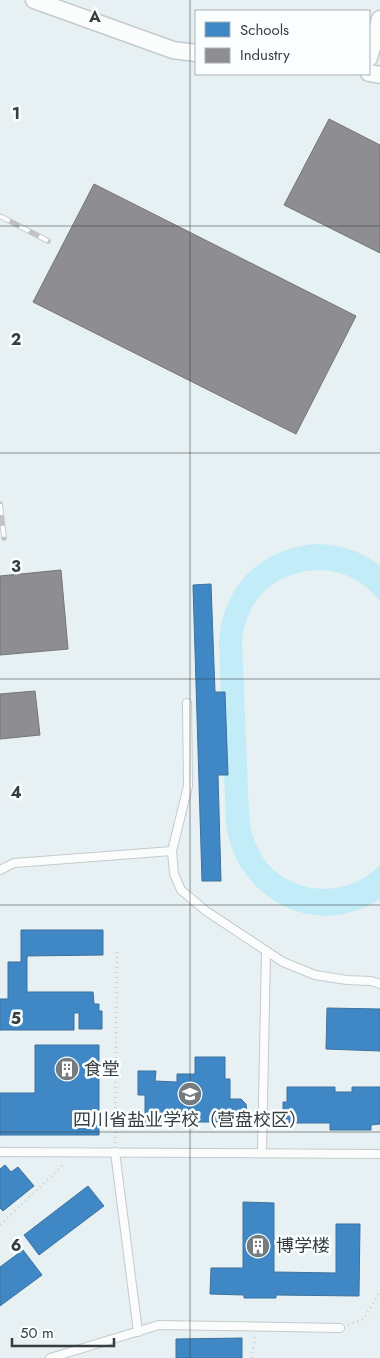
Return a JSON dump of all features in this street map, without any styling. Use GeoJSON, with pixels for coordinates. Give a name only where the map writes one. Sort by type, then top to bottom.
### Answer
{"type":"FeatureCollection","features":[{"type":"Feature","properties":{"kind":"street"},"geometry":{"type":"LineString","coordinates":[[34,0],[173,50],[195,53]]}},
{"type":"Feature","properties":{"kind":"street"},"geometry":{"type":"LineString","coordinates":[[370,54],[380,19]]}},
{"type":"Feature","properties":{"kind":"lane"},"geometry":{"type":"LineString","coordinates":[[188,703],[188,786],[172,851],[174,874],[181,890],[206,911],[284,962],[315,975],[347,980],[371,981],[380,984]]}},
{"type":"Feature","properties":{"kind":"lane"},"geometry":{"type":"LineString","coordinates":[[0,870],[14,863],[172,851]]}},
{"type":"Feature","properties":{"kind":"lane"},"geometry":{"type":"LineString","coordinates":[[262,1153],[266,951]]}},
{"type":"Feature","properties":{"kind":"lane"},"geometry":{"type":"LineString","coordinates":[[0,1152],[380,1154]]}},
{"type":"Feature","properties":{"kind":"lane"},"geometry":{"type":"LineString","coordinates":[[115,1152],[138,1332]]}},
{"type":"Feature","properties":{"kind":"lane"},"geometry":{"type":"LineString","coordinates":[[50,1358],[159,1325],[340,1328]]}},
{"type":"Feature","properties":{"kind":"path"},"geometry":{"type":"LineString","coordinates":[[115,1152],[117,948]]}},
{"type":"Feature","properties":{"kind":"path"},"geometry":{"type":"LineString","coordinates":[[0,1225],[76,1152]]}},
{"type":"Feature","properties":{"kind":"path"},"geometry":{"type":"LineString","coordinates":[[340,1328],[364,1319],[380,1291]]}},
{"type":"Feature","properties":{"kind":"path"},"geometry":{"type":"LineString","coordinates":[[252,1358],[256,1326]]}},
{"type":"Feature","properties":{"kind":"shaded area"},"geometry":{"type":"Polygon","coordinates":[[[314,544],[332,545],[349,549],[373,560],[380,566],[380,602],[368,588],[354,579],[338,573],[321,570],[287,576],[272,585],[259,597],[252,607],[242,640],[249,815],[253,836],[262,856],[273,869],[287,879],[302,886],[318,889],[335,888],[351,884],[367,876],[380,865],[380,899],[355,911],[330,916],[305,914],[282,905],[262,892],[245,873],[233,850],[226,824],[219,642],[222,622],[236,588],[247,574],[277,554],[314,544]]]}},
{"type":"Feature","properties":{"kind":"building: Schools"},"geometry":{"type":"Polygon","coordinates":[[[211,584],[215,692],[225,692],[228,775],[218,775],[221,881],[202,881],[193,585],[211,584]]]}},
{"type":"Feature","properties":{"kind":"building: Schools"},"geometry":{"type":"Polygon","coordinates":[[[21,930],[103,930],[103,955],[27,956],[27,992],[93,992],[94,1004],[99,1004],[99,1011],[102,1011],[102,1029],[79,1029],[79,1013],[74,1013],[74,1030],[0,1030],[0,999],[8,999],[8,962],[21,962],[21,930]]]}},
{"type":"Feature","properties":{"kind":"building: Schools"},"geometry":{"type":"Polygon","coordinates":[[[327,1008],[380,1009],[380,1051],[326,1049],[327,1008]]]}},
{"type":"Feature","properties":{"kind":"building: Schools","name":"食堂"},"geometry":{"type":"Polygon","coordinates":[[[35,1045],[99,1045],[99,1135],[0,1135],[0,1093],[35,1093],[35,1045]]]}},
{"type":"Feature","properties":{"kind":"building: Schools"},"geometry":{"type":"Polygon","coordinates":[[[195,1057],[225,1057],[225,1079],[230,1079],[230,1099],[241,1099],[246,1104],[247,1113],[242,1122],[145,1122],[145,1095],[138,1095],[138,1071],[156,1071],[155,1081],[177,1082],[177,1074],[195,1074],[195,1057]]]}},
{"type":"Feature","properties":{"kind":"building: Schools"},"geometry":{"type":"Polygon","coordinates":[[[287,1087],[335,1087],[335,1092],[352,1092],[352,1087],[380,1087],[380,1124],[371,1125],[371,1130],[330,1130],[330,1123],[289,1123],[289,1119],[283,1119],[283,1102],[287,1102],[287,1087]]]}},
{"type":"Feature","properties":{"kind":"building: Schools"},"geometry":{"type":"Polygon","coordinates":[[[5,1165],[11,1172],[18,1167],[34,1186],[3,1211],[0,1208],[0,1169],[5,1165]]]}},
{"type":"Feature","properties":{"kind":"building: Schools"},"geometry":{"type":"Polygon","coordinates":[[[88,1186],[104,1206],[39,1255],[24,1235],[88,1186]]]}},
{"type":"Feature","properties":{"kind":"building: Schools","name":"博学楼"},"geometry":{"type":"Polygon","coordinates":[[[243,1202],[274,1203],[274,1272],[336,1273],[336,1224],[360,1224],[359,1296],[276,1295],[276,1298],[244,1298],[244,1295],[210,1294],[211,1268],[243,1268],[243,1202]]]}},
{"type":"Feature","properties":{"kind":"building: Schools"},"geometry":{"type":"Polygon","coordinates":[[[23,1250],[42,1275],[0,1306],[0,1267],[23,1250]]]}},
{"type":"Feature","properties":{"kind":"building: Schools"},"geometry":{"type":"Polygon","coordinates":[[[242,1338],[242,1358],[176,1358],[176,1339],[242,1338]]]}},
{"type":"Feature","properties":{"kind":"building: Industry"},"geometry":{"type":"Polygon","coordinates":[[[329,119],[380,145],[380,253],[284,205],[329,119]]]}},
{"type":"Feature","properties":{"kind":"building: Industry"},"geometry":{"type":"Polygon","coordinates":[[[94,184],[356,316],[296,434],[33,302],[94,184]]]}},
{"type":"Feature","properties":{"kind":"building: Industry"},"geometry":{"type":"Polygon","coordinates":[[[61,570],[68,649],[0,655],[0,576],[61,570]]]}},
{"type":"Feature","properties":{"kind":"building: Industry"},"geometry":{"type":"Polygon","coordinates":[[[35,691],[40,735],[0,739],[0,694],[35,691]]]}},
{"type":"Feature","properties":{"kind":"railway"},"geometry":{"type":"LineString","coordinates":[[0,216],[48,241]]}},
{"type":"Feature","properties":{"kind":"railway"},"geometry":{"type":"LineString","coordinates":[[0,504],[4,538]]}},
{"type":"Feature","properties":{"kind":"place","name":"食堂"},"geometry":{"type":"Point","coordinates":[67,1069]}},
{"type":"Feature","properties":{"kind":"place","name":"四川省盐业学校（营盘校区）"},"geometry":{"type":"Point","coordinates":[190,1094]}},
{"type":"Feature","properties":{"kind":"place","name":"博学楼"},"geometry":{"type":"Point","coordinates":[258,1246]}}]}
